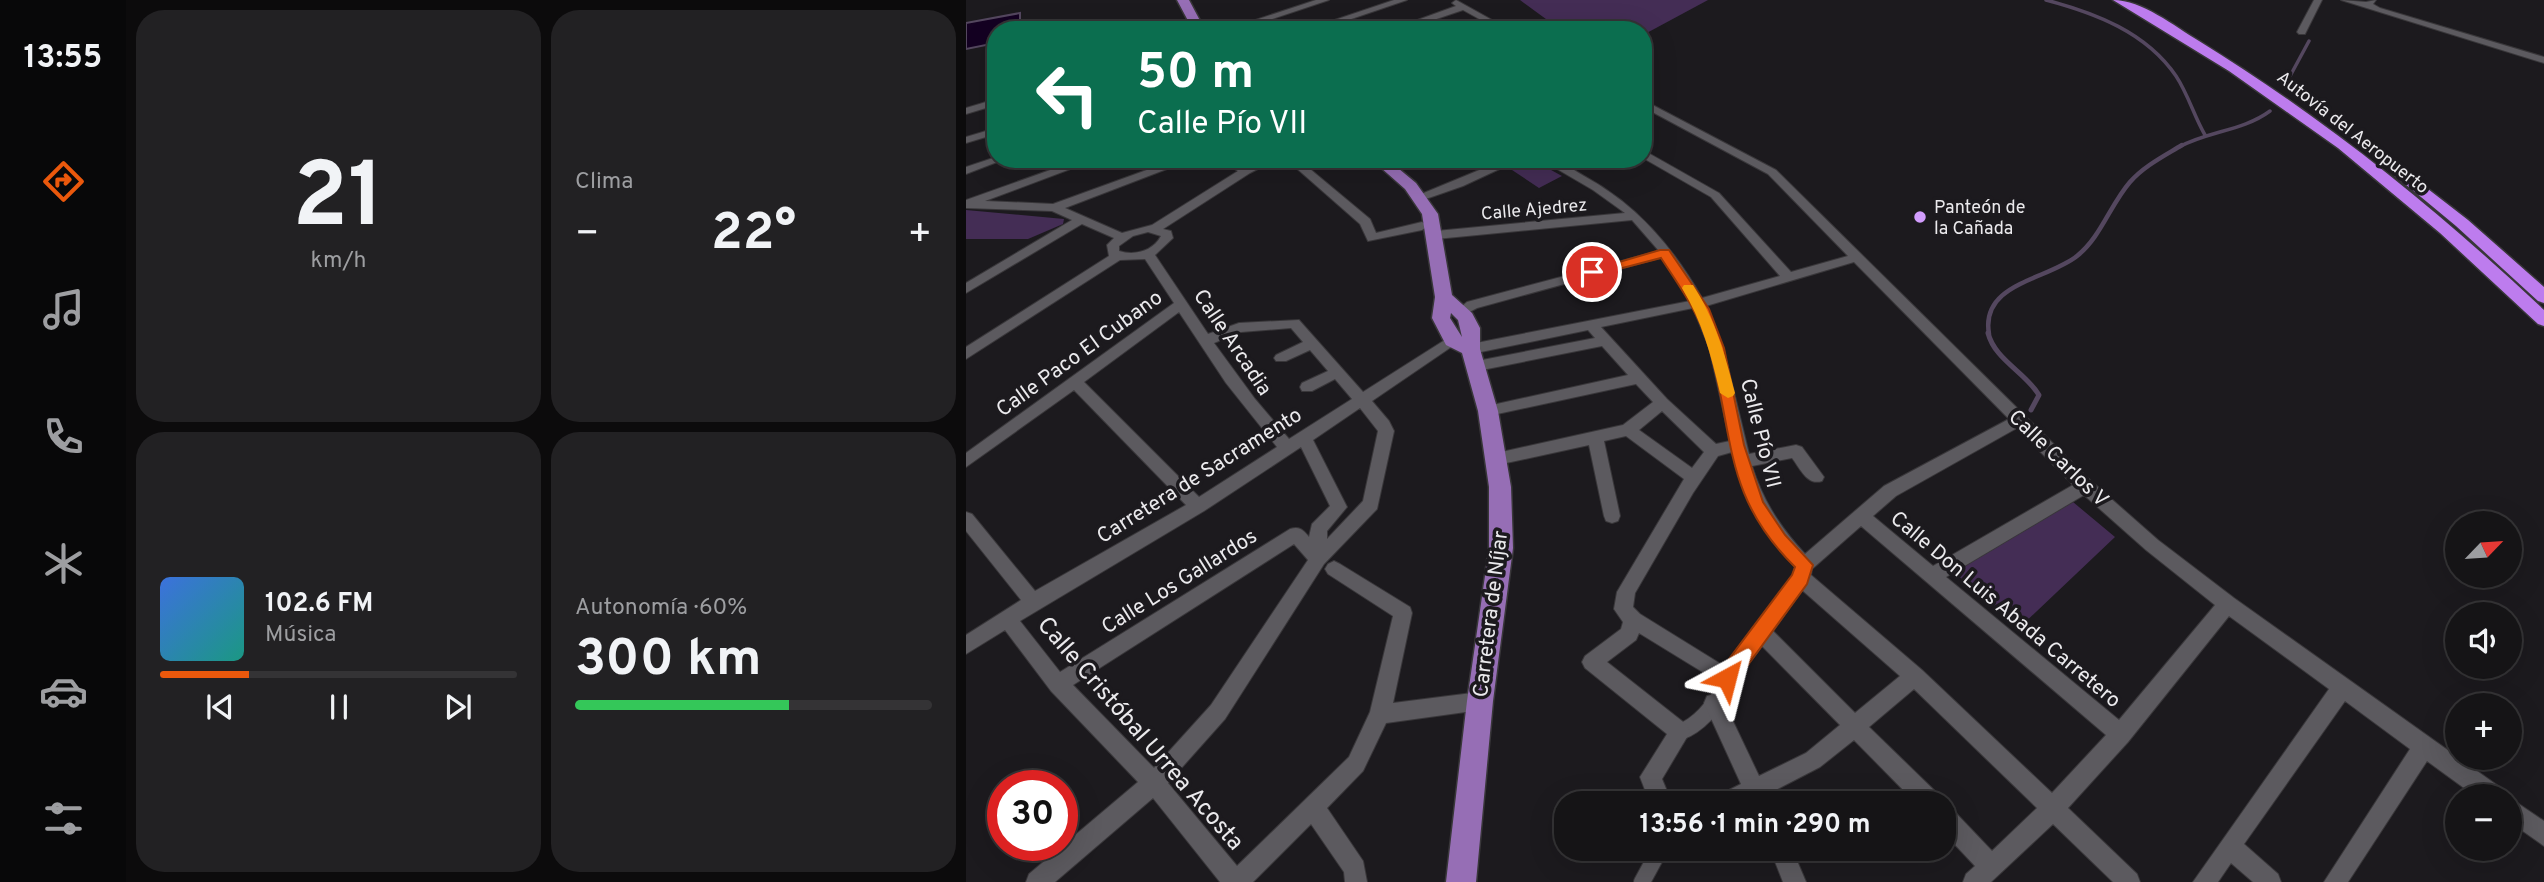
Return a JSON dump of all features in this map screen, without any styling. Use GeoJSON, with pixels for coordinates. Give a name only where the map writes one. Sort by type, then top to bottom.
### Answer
{"type":"FeatureCollection","features":[{"type":"Feature","properties":{"kind":"highway","name":"Autovía del Aeropuerto"},"geometry":{"type":"LineString","coordinates":[[2119,0],[2210,53],[2328,133],[2469,249],[2544,320]]}},
{"type":"Feature","properties":{"kind":"highway","name":"Autovía del Aeropuerto"},"geometry":{"type":"LineString","coordinates":[[2137,0],[2218,46],[2320,113],[2440,205],[2544,297]]}},
{"type":"Feature","properties":{"kind":"main road"},"geometry":{"type":"LineString","coordinates":[[1183,0],[1194,21]]}},
{"type":"Feature","properties":{"kind":"main road"},"geometry":{"type":"LineString","coordinates":[[1373,168],[1399,188],[1409,200],[1431,238]]}},
{"type":"Feature","properties":{"kind":"main road"},"geometry":{"type":"LineString","coordinates":[[1388,168],[1420,197],[1430,214],[1431,238],[1444,297],[1454,314]]}},
{"type":"Feature","properties":{"kind":"main road","name":"Carretera de Níjar"},"geometry":{"type":"LineString","coordinates":[[1454,314],[1488,411],[1497,459],[1501,548],[1480,701],[1461,882]]}},
{"type":"Feature","properties":{"kind":"street"},"geometry":{"type":"LineString","coordinates":[[1336,21],[1403,0]]}},
{"type":"Feature","properties":{"kind":"street"},"geometry":{"type":"LineString","coordinates":[[1450,0],[1486,21]]}},
{"type":"Feature","properties":{"kind":"street"},"geometry":{"type":"LineString","coordinates":[[2302,32],[2318,0]]}},
{"type":"Feature","properties":{"kind":"street"},"geometry":{"type":"LineString","coordinates":[[2346,0],[2370,3],[2544,60]]}},
{"type":"Feature","properties":{"kind":"street"},"geometry":{"type":"LineString","coordinates":[[1258,21],[1323,1],[1348,17]]}},
{"type":"Feature","properties":{"kind":"street"},"geometry":{"type":"LineString","coordinates":[[1421,21],[1463,7]]}},
{"type":"Feature","properties":{"kind":"street"},"geometry":{"type":"LineString","coordinates":[[966,111],[987,105]]}},
{"type":"Feature","properties":{"kind":"street","name":"Calle Carlos V"},"geometry":{"type":"LineString","coordinates":[[1652,108],[1772,172],[2085,486],[2227,604],[2477,784]]}},
{"type":"Feature","properties":{"kind":"street"},"geometry":{"type":"LineString","coordinates":[[966,140],[987,134]]}},
{"type":"Feature","properties":{"kind":"street"},"geometry":{"type":"LineString","coordinates":[[1652,158],[1715,195],[1788,277]]}},
{"type":"Feature","properties":{"kind":"street"},"geometry":{"type":"LineString","coordinates":[[966,171],[987,164]]}},
{"type":"Feature","properties":{"kind":"street"},"geometry":{"type":"LineString","coordinates":[[966,204],[1067,168]]}},
{"type":"Feature","properties":{"kind":"street"},"geometry":{"type":"LineString","coordinates":[[1054,208],[1163,168]]}},
{"type":"Feature","properties":{"kind":"street"},"geometry":{"type":"LineString","coordinates":[[1240,168],[1246,171]]}},
{"type":"Feature","properties":{"kind":"street"},"geometry":{"type":"LineString","coordinates":[[1156,228],[1167,234],[1167,238],[1149,254],[1131,258],[1117,256],[1111,250],[1121,237],[1139,230],[1156,228],[1252,168]]}},
{"type":"Feature","properties":{"kind":"street","name":"Calle Ajedrez"},"geometry":{"type":"LineString","coordinates":[[1302,168],[1366,222],[1372,238],[1431,238],[1635,216]]}},
{"type":"Feature","properties":{"kind":"street"},"geometry":{"type":"LineString","coordinates":[[1420,197],[1495,168]]}},
{"type":"Feature","properties":{"kind":"street","name":"Calle Pío VII"},"geometry":{"type":"LineString","coordinates":[[1561,168],[1590,184],[1635,216],[1699,303],[1717,348],[1738,454],[1755,505],[1802,572],[1915,676],[2129,882]]}},
{"type":"Feature","properties":{"kind":"street"},"geometry":{"type":"LineString","coordinates":[[966,204],[1054,208],[1121,237]]}},
{"type":"Feature","properties":{"kind":"street"},"geometry":{"type":"LineString","coordinates":[[966,289],[1082,219]]}},
{"type":"Feature","properties":{"kind":"street"},"geometry":{"type":"LineString","coordinates":[[1454,314],[1472,304],[1664,253]]}},
{"type":"Feature","properties":{"kind":"street","name":"Calle Arcadia"},"geometry":{"type":"LineString","coordinates":[[1149,254],[1204,341],[1259,418],[1288,449]]}},
{"type":"Feature","properties":{"kind":"street"},"geometry":{"type":"LineString","coordinates":[[966,354],[1117,256]]}},
{"type":"Feature","properties":{"kind":"street"},"geometry":{"type":"LineString","coordinates":[[1466,346],[1699,303],[1858,257]]}},
{"type":"Feature","properties":{"kind":"street","name":"Calle Paco El Cubano"},"geometry":{"type":"LineString","coordinates":[[966,461],[1182,304]]}},
{"type":"Feature","properties":{"kind":"street"},"geometry":{"type":"LineString","coordinates":[[1037,882],[1154,783],[1218,712],[1371,503],[1386,431],[1384,425],[1294,323],[1239,328],[1204,341]]}},
{"type":"Feature","properties":{"kind":"street"},"geometry":{"type":"LineString","coordinates":[[1591,325],[1662,403],[1713,451],[1738,454],[1796,451],[1816,477]]}},
{"type":"Feature","properties":{"kind":"street"},"geometry":{"type":"LineString","coordinates":[[1466,346],[1604,341]]}},
{"type":"Feature","properties":{"kind":"street"},"geometry":{"type":"LineString","coordinates":[[1281,358],[1311,344]]}},
{"type":"Feature","properties":{"kind":"street","name":"Carretera de Sacramento"},"geometry":{"type":"LineString","coordinates":[[966,645],[1033,602],[1198,506],[1360,400],[1466,346]]}},
{"type":"Feature","properties":{"kind":"street"},"geometry":{"type":"LineString","coordinates":[[1307,387],[1336,373]]}},
{"type":"Feature","properties":{"kind":"street"},"geometry":{"type":"LineString","coordinates":[[1488,411],[1639,378]]}},
{"type":"Feature","properties":{"kind":"street"},"geometry":{"type":"LineString","coordinates":[[1075,382],[1198,506]]}},
{"type":"Feature","properties":{"kind":"street"},"geometry":{"type":"LineString","coordinates":[[1497,459],[1628,430],[1662,403]]}},
{"type":"Feature","properties":{"kind":"street"},"geometry":{"type":"LineString","coordinates":[[1656,791],[1651,777],[1681,733],[1690,731],[1728,685],[1727,678],[1762,633],[1802,572],[1890,491],[2020,420]]}},
{"type":"Feature","properties":{"kind":"street"},"geometry":{"type":"LineString","coordinates":[[1628,430],[1695,478]]}},
{"type":"Feature","properties":{"kind":"street"},"geometry":{"type":"LineString","coordinates":[[1236,882],[1314,809],[1356,764],[1380,714],[1403,613],[1326,564],[1318,528],[1339,507],[1304,438]]}},
{"type":"Feature","properties":{"kind":"street"},"geometry":{"type":"LineString","coordinates":[[1595,438],[1612,516]]}},
{"type":"Feature","properties":{"kind":"street"},"geometry":{"type":"LineString","coordinates":[[1713,451],[1626,592],[1623,609],[1633,620],[1727,678]]}},
{"type":"Feature","properties":{"kind":"street"},"geometry":{"type":"LineString","coordinates":[[1932,576],[2085,486]]}},
{"type":"Feature","properties":{"kind":"street","name":"Calle Don Luis Abada Carretero"},"geometry":{"type":"LineString","coordinates":[[1862,517],[2121,736]]}},
{"type":"Feature","properties":{"kind":"street"},"geometry":{"type":"LineString","coordinates":[[966,519],[1033,602]]}},
{"type":"Feature","properties":{"kind":"street","name":"Calle Los Gallardos"},"geometry":{"type":"LineString","coordinates":[[1058,684],[1296,534],[1326,564]]}},
{"type":"Feature","properties":{"kind":"street"},"geometry":{"type":"LineString","coordinates":[[1974,882],[2053,808],[2121,736],[2227,604]]}},
{"type":"Feature","properties":{"kind":"street","name":"Calle Cristóbal Urrea Acosta"},"geometry":{"type":"LineString","coordinates":[[1007,619],[1058,684],[1154,783],[1236,882]]}},
{"type":"Feature","properties":{"kind":"street"},"geometry":{"type":"LineString","coordinates":[[1633,620],[1629,634],[1592,662],[1681,733]]}},
{"type":"Feature","properties":{"kind":"street"},"geometry":{"type":"LineString","coordinates":[[1762,633],[1919,791]]}},
{"type":"Feature","properties":{"kind":"street"},"geometry":{"type":"LineString","coordinates":[[1767,791],[1813,760],[1915,676]]}},
{"type":"Feature","properties":{"kind":"street"},"geometry":{"type":"LineString","coordinates":[[2204,882],[2231,848],[2342,688]]}},
{"type":"Feature","properties":{"kind":"street"},"geometry":{"type":"LineString","coordinates":[[1380,714],[1480,701]]}},
{"type":"Feature","properties":{"kind":"street"},"geometry":{"type":"LineString","coordinates":[[1714,703],[1755,791]]}},
{"type":"Feature","properties":{"kind":"street"},"geometry":{"type":"LineString","coordinates":[[2335,882],[2426,746]]}},
{"type":"Feature","properties":{"kind":"street"},"geometry":{"type":"LineString","coordinates":[[1314,809],[1355,869],[1356,882]]}},
{"type":"Feature","properties":{"kind":"street"},"geometry":{"type":"LineString","coordinates":[[2522,818],[2544,835]]}},
{"type":"Feature","properties":{"kind":"street"},"geometry":{"type":"LineString","coordinates":[[1956,830],[1992,867]]}},
{"type":"Feature","properties":{"kind":"street"},"geometry":{"type":"LineString","coordinates":[[2231,848],[2270,882]]}},
{"type":"Feature","properties":{"kind":"street"},"geometry":{"type":"LineString","coordinates":[[1642,882],[1653,861]]}},
{"type":"Feature","properties":{"kind":"street"},"geometry":{"type":"LineString","coordinates":[[1786,861],[1795,882]]}},
{"type":"Feature","properties":{"kind":"shaded area"},"geometry":{"type":"Polygon","coordinates":[[[1520,0],[1708,0],[1652,30],[1652,21],[1549,21],[1520,0]]]}},
{"type":"Feature","properties":{"kind":"shaded area"},"geometry":{"type":"Polygon","coordinates":[[[1020,13],[1020,21],[987,21],[987,45],[966,49],[966,23],[1020,13]]]}},
{"type":"Feature","properties":{"kind":"shaded area"},"geometry":{"type":"Polygon","coordinates":[[[1509,168],[1547,168],[1562,176],[1539,188],[1509,168]]]}},
{"type":"Feature","properties":{"kind":"shaded area"},"geometry":{"type":"Polygon","coordinates":[[[966,210],[1064,219],[1063,224],[1028,239],[966,239],[966,210]]]}},
{"type":"Feature","properties":{"kind":"shaded area"},"geometry":{"type":"Polygon","coordinates":[[[2073,502],[2115,537],[2020,627],[1951,570],[2073,502]]]}},
{"type":"Feature","properties":{"kind":"waterway"},"geometry":{"type":"LineString","coordinates":[[2046,0],[2101,18],[2150,47],[2176,76],[2205,135]]}},
{"type":"Feature","properties":{"kind":"waterway"},"geometry":{"type":"LineString","coordinates":[[2289,78],[2309,41]]}},
{"type":"Feature","properties":{"kind":"waterway"},"geometry":{"type":"LineString","coordinates":[[2179,147],[2248,123],[2270,111]]}},
{"type":"Feature","properties":{"kind":"waterway"},"geometry":{"type":"LineString","coordinates":[[1989,334],[1989,317],[1995,304],[2005,293],[2077,256],[2093,240],[2130,182],[2148,166],[2182,145]]}},
{"type":"Feature","properties":{"kind":"waterway"},"geometry":{"type":"LineString","coordinates":[[1988,333],[1997,351],[2039,395],[2031,410]]}},
{"type":"Feature","properties":{"kind":"slow traffic"},"geometry":{"type":"LineString","coordinates":[[1689,288],[1702,309],[1717,348],[1728,393]]}},
{"type":"Feature","properties":{"kind":"place","name":"Panteón de la Cañada"},"geometry":{"type":"Point","coordinates":[1920,217]}},
{"type":"Feature","properties":{"kind":"route"},"geometry":{"type":"LineString","coordinates":[[1592,272],[1664,253],[1702,309],[1717,348],[1728,393],[1736,445],[1755,505],[1779,540],[1804,565],[1801,578],[1727,678]]}}]}
